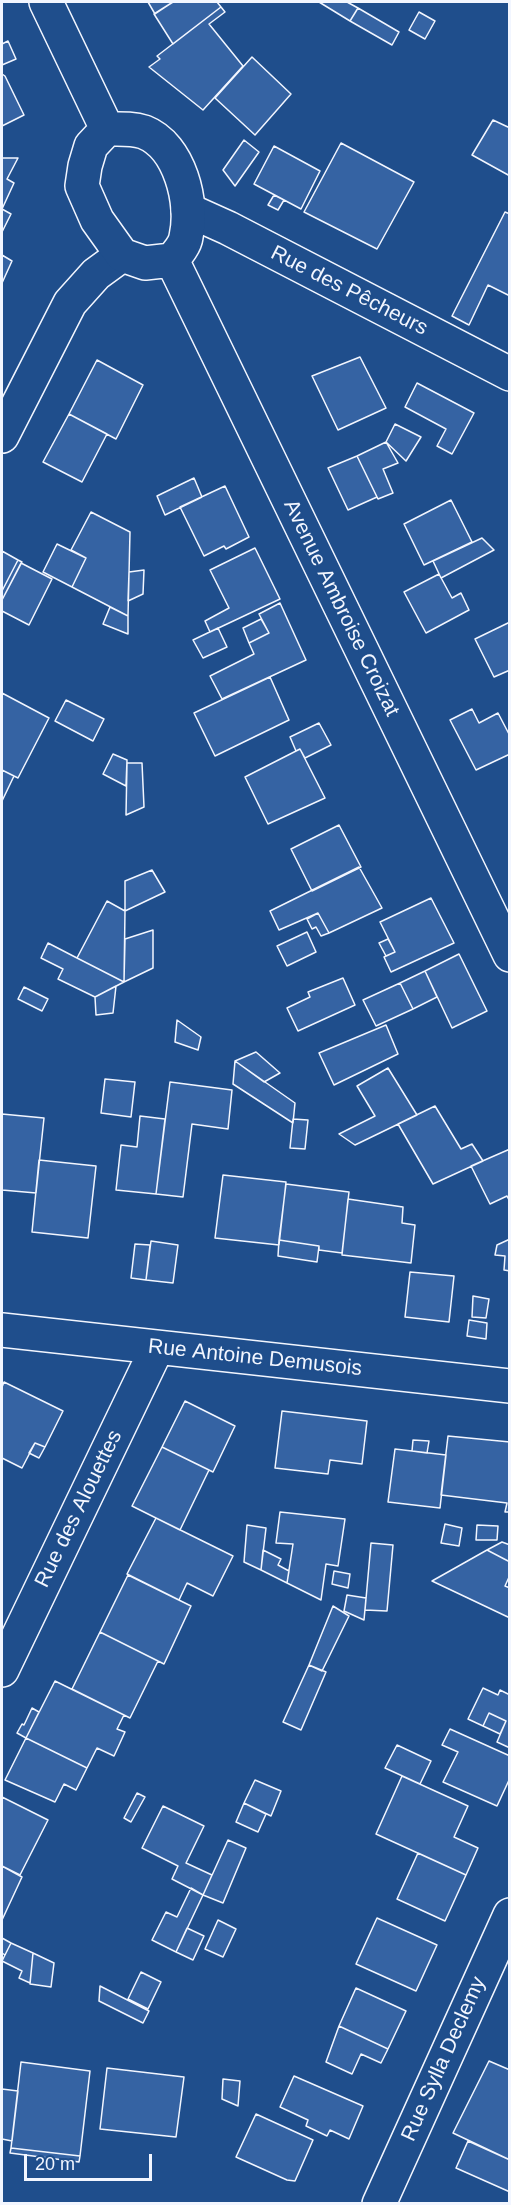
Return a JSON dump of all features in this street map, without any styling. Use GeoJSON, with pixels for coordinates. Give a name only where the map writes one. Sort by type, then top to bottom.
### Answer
{"type":"FeatureCollection","features":[{"type":"Feature","properties":{"kind":"street"},"geometry":{"type":"LineString","coordinates":[[46,2],[107,129]]}},
{"type":"Feature","properties":{"kind":"street"},"geometry":{"type":"LineString","coordinates":[[107,129],[145,132],[161,143],[173,158],[189,210],[186,239],[172,261],[145,263],[122,255],[97,220],[82,186],[91,146],[107,129]]}},
{"type":"Feature","properties":{"kind":"street","name":"Rue des Pêcheurs"},"geometry":{"type":"LineString","coordinates":[[189,210],[510,374]]}},
{"type":"Feature","properties":{"kind":"street"},"geometry":{"type":"LineString","coordinates":[[2,436],[70,303],[96,274],[122,255]]}},
{"type":"Feature","properties":{"kind":"street","name":"Avenue Ambroise Croizat"},"geometry":{"type":"LineString","coordinates":[[172,261],[510,956]]}},
{"type":"Feature","properties":{"kind":"street","name":"Rue Antoine Demusois"},"geometry":{"type":"LineString","coordinates":[[2,1330],[510,1386]]}},
{"type":"Feature","properties":{"kind":"street","name":"Rue des Alouettes"},"geometry":{"type":"LineString","coordinates":[[2,1670],[158,1348]]}},
{"type":"Feature","properties":{"kind":"street","name":"Rue Sylla Declemy"},"geometry":{"type":"LineString","coordinates":[[379,2204],[510,1915]]}},
{"type":"Feature","properties":{"kind":"building"},"geometry":{"type":"Polygon","coordinates":[[[148,2],[173,2],[155,14],[148,2]]]}},
{"type":"Feature","properties":{"kind":"building"},"geometry":{"type":"Polygon","coordinates":[[[173,2],[217,2],[221,7],[173,44],[154,14],[173,2]]]}},
{"type":"Feature","properties":{"kind":"building"},"geometry":{"type":"Polygon","coordinates":[[[319,2],[347,2],[358,8],[350,21],[319,2]]]}},
{"type":"Feature","properties":{"kind":"building"},"geometry":{"type":"Polygon","coordinates":[[[221,7],[225,12],[209,24],[243,66],[203,110],[149,67],[160,59],[157,56],[221,7]]]}},
{"type":"Feature","properties":{"kind":"building"},"geometry":{"type":"Polygon","coordinates":[[[358,8],[399,32],[392,45],[350,21],[358,8]]]}},
{"type":"Feature","properties":{"kind":"building"},"geometry":{"type":"Polygon","coordinates":[[[419,12],[435,21],[425,39],[409,30],[419,12]]]}},
{"type":"Feature","properties":{"kind":"building"},"geometry":{"type":"Polygon","coordinates":[[[8,41],[16,59],[2,65],[2,44],[8,41]]]}},
{"type":"Feature","properties":{"kind":"building"},"geometry":{"type":"Polygon","coordinates":[[[252,57],[291,94],[255,135],[215,98],[252,57]]]}},
{"type":"Feature","properties":{"kind":"building"},"geometry":{"type":"Polygon","coordinates":[[[2,74],[24,115],[2,126],[2,74]]]}},
{"type":"Feature","properties":{"kind":"building"},"geometry":{"type":"Polygon","coordinates":[[[493,120],[510,128],[510,176],[472,155],[493,120]]]}},
{"type":"Feature","properties":{"kind":"building"},"geometry":{"type":"Polygon","coordinates":[[[244,140],[259,152],[235,186],[223,170],[244,140]]]}},
{"type":"Feature","properties":{"kind":"building"},"geometry":{"type":"Polygon","coordinates":[[[341,143],[414,182],[377,249],[304,212],[341,143]]]}},
{"type":"Feature","properties":{"kind":"building"},"geometry":{"type":"Polygon","coordinates":[[[274,146],[320,171],[301,209],[254,184],[274,146]]]}},
{"type":"Feature","properties":{"kind":"building"},"geometry":{"type":"Polygon","coordinates":[[[2,158],[18,158],[7,179],[14,183],[2,209],[2,158]]]}},
{"type":"Feature","properties":{"kind":"building"},"geometry":{"type":"Polygon","coordinates":[[[274,195],[284,200],[278,210],[268,205],[274,195]]]}},
{"type":"Feature","properties":{"kind":"building"},"geometry":{"type":"Polygon","coordinates":[[[2,209],[11,214],[2,232],[2,209]]]}},
{"type":"Feature","properties":{"kind":"building"},"geometry":{"type":"Polygon","coordinates":[[[505,212],[510,214],[510,296],[488,285],[469,325],[452,316],[505,212]]]}},
{"type":"Feature","properties":{"kind":"building"},"geometry":{"type":"Polygon","coordinates":[[[2,255],[12,261],[2,283],[2,255]]]}},
{"type":"Feature","properties":{"kind":"building"},"geometry":{"type":"Polygon","coordinates":[[[360,357],[386,408],[338,430],[312,376],[360,357]]]}},
{"type":"Feature","properties":{"kind":"building"},"geometry":{"type":"Polygon","coordinates":[[[97,360],[143,385],[116,439],[69,414],[97,360]]]}},
{"type":"Feature","properties":{"kind":"building"},"geometry":{"type":"Polygon","coordinates":[[[417,383],[474,413],[452,454],[437,446],[446,429],[405,407],[417,383]]]}},
{"type":"Feature","properties":{"kind":"building"},"geometry":{"type":"Polygon","coordinates":[[[69,414],[107,434],[82,482],[43,462],[69,414]]]}},
{"type":"Feature","properties":{"kind":"building"},"geometry":{"type":"Polygon","coordinates":[[[395,424],[421,437],[406,461],[386,442],[395,424]]]}},
{"type":"Feature","properties":{"kind":"building"},"geometry":{"type":"Polygon","coordinates":[[[386,442],[398,463],[383,469],[393,493],[378,499],[357,456],[386,442]]]}},
{"type":"Feature","properties":{"kind":"building"},"geometry":{"type":"Polygon","coordinates":[[[357,456],[377,497],[348,510],[328,468],[357,456]]]}},
{"type":"Feature","properties":{"kind":"building"},"geometry":{"type":"Polygon","coordinates":[[[194,478],[202,497],[165,515],[157,496],[194,478]]]}},
{"type":"Feature","properties":{"kind":"building"},"geometry":{"type":"Polygon","coordinates":[[[225,486],[249,537],[226,549],[224,546],[204,556],[180,507],[225,486]]]}},
{"type":"Feature","properties":{"kind":"building"},"geometry":{"type":"Polygon","coordinates":[[[451,500],[472,542],[424,565],[404,524],[451,500]]]}},
{"type":"Feature","properties":{"kind":"building"},"geometry":{"type":"Polygon","coordinates":[[[91,512],[130,532],[128,616],[72,587],[86,558],[71,550],[91,512]]]}},
{"type":"Feature","properties":{"kind":"building"},"geometry":{"type":"Polygon","coordinates":[[[482,538],[494,550],[441,578],[433,561],[482,538]]]}},
{"type":"Feature","properties":{"kind":"building"},"geometry":{"type":"Polygon","coordinates":[[[57,544],[86,558],[72,587],[43,572],[57,544]]]}},
{"type":"Feature","properties":{"kind":"building"},"geometry":{"type":"Polygon","coordinates":[[[255,548],[280,599],[210,632],[205,621],[229,608],[210,570],[255,548]]]}},
{"type":"Feature","properties":{"kind":"building"},"geometry":{"type":"Polygon","coordinates":[[[2,551],[18,560],[2,591],[2,551]]]}},
{"type":"Feature","properties":{"kind":"building"},"geometry":{"type":"Polygon","coordinates":[[[18,560],[22,562],[2,600],[2,591],[18,560]]]}},
{"type":"Feature","properties":{"kind":"building"},"geometry":{"type":"Polygon","coordinates":[[[21,563],[52,579],[29,625],[2,611],[2,600],[21,563]]]}},
{"type":"Feature","properties":{"kind":"building"},"geometry":{"type":"Polygon","coordinates":[[[144,570],[143,594],[128,601],[129,572],[144,570]]]}},
{"type":"Feature","properties":{"kind":"building"},"geometry":{"type":"Polygon","coordinates":[[[439,574],[452,598],[461,593],[469,610],[426,633],[404,592],[439,574]]]}},
{"type":"Feature","properties":{"kind":"building"},"geometry":{"type":"Polygon","coordinates":[[[280,603],[306,660],[222,699],[210,676],[254,654],[249,643],[269,633],[259,614],[280,603]]]}},
{"type":"Feature","properties":{"kind":"building"},"geometry":{"type":"Polygon","coordinates":[[[110,607],[128,616],[128,634],[103,624],[110,607]]]}},
{"type":"Feature","properties":{"kind":"building"},"geometry":{"type":"Polygon","coordinates":[[[261,619],[269,633],[249,643],[243,628],[261,619]]]}},
{"type":"Feature","properties":{"kind":"building"},"geometry":{"type":"Polygon","coordinates":[[[510,622],[510,670],[494,677],[475,639],[510,622]]]}},
{"type":"Feature","properties":{"kind":"building"},"geometry":{"type":"Polygon","coordinates":[[[218,628],[227,647],[203,658],[193,640],[218,628]]]}},
{"type":"Feature","properties":{"kind":"building"},"geometry":{"type":"Polygon","coordinates":[[[270,677],[289,720],[215,756],[194,713],[270,677]]]}},
{"type":"Feature","properties":{"kind":"building"},"geometry":{"type":"Polygon","coordinates":[[[2,693],[49,718],[18,778],[2,770],[2,693]]]}},
{"type":"Feature","properties":{"kind":"building"},"geometry":{"type":"Polygon","coordinates":[[[66,700],[104,719],[93,741],[55,721],[66,700]]]}},
{"type":"Feature","properties":{"kind":"building"},"geometry":{"type":"Polygon","coordinates":[[[472,709],[479,723],[498,713],[510,736],[510,754],[476,770],[450,720],[472,709]]]}},
{"type":"Feature","properties":{"kind":"building"},"geometry":{"type":"Polygon","coordinates":[[[319,723],[331,745],[305,758],[300,749],[296,751],[290,737],[319,723]]]}},
{"type":"Feature","properties":{"kind":"building"},"geometry":{"type":"Polygon","coordinates":[[[300,749],[325,798],[268,824],[245,777],[300,749]]]}},
{"type":"Feature","properties":{"kind":"building"},"geometry":{"type":"Polygon","coordinates":[[[113,754],[127,760],[126,786],[103,774],[113,754]]]}},
{"type":"Feature","properties":{"kind":"building"},"geometry":{"type":"Polygon","coordinates":[[[127,763],[142,763],[144,807],[126,815],[127,763]]]}},
{"type":"Feature","properties":{"kind":"building"},"geometry":{"type":"Polygon","coordinates":[[[2,770],[14,776],[2,801],[2,770]]]}},
{"type":"Feature","properties":{"kind":"building"},"geometry":{"type":"Polygon","coordinates":[[[339,825],[361,867],[312,891],[291,849],[339,825]]]}},
{"type":"Feature","properties":{"kind":"building"},"geometry":{"type":"Polygon","coordinates":[[[359,867],[382,908],[329,933],[318,913],[279,930],[270,911],[359,867]]]}},
{"type":"Feature","properties":{"kind":"building"},"geometry":{"type":"Polygon","coordinates":[[[152,870],[165,892],[125,911],[125,881],[152,870]]]}},
{"type":"Feature","properties":{"kind":"building"},"geometry":{"type":"Polygon","coordinates":[[[431,898],[454,943],[391,972],[384,957],[395,952],[380,922],[431,898]]]}},
{"type":"Feature","properties":{"kind":"building"},"geometry":{"type":"Polygon","coordinates":[[[107,901],[125,911],[124,982],[77,958],[107,901]]]}},
{"type":"Feature","properties":{"kind":"building"},"geometry":{"type":"Polygon","coordinates":[[[318,913],[329,933],[321,936],[316,927],[312,929],[307,919],[318,913]]]}},
{"type":"Feature","properties":{"kind":"building"},"geometry":{"type":"Polygon","coordinates":[[[153,930],[153,968],[124,982],[125,939],[153,930]]]}},
{"type":"Feature","properties":{"kind":"building"},"geometry":{"type":"Polygon","coordinates":[[[307,932],[316,952],[287,966],[277,946],[307,932]]]}},
{"type":"Feature","properties":{"kind":"building"},"geometry":{"type":"Polygon","coordinates":[[[388,939],[395,952],[386,956],[379,943],[388,939]]]}},
{"type":"Feature","properties":{"kind":"building"},"geometry":{"type":"Polygon","coordinates":[[[48,943],[124,982],[95,997],[58,979],[63,969],[41,958],[48,943]]]}},
{"type":"Feature","properties":{"kind":"building"},"geometry":{"type":"Polygon","coordinates":[[[459,954],[487,1011],[452,1028],[425,971],[459,954]]]}},
{"type":"Feature","properties":{"kind":"building"},"geometry":{"type":"Polygon","coordinates":[[[425,971],[437,997],[413,1009],[400,983],[425,971]]]}},
{"type":"Feature","properties":{"kind":"building"},"geometry":{"type":"Polygon","coordinates":[[[343,978],[355,1005],[298,1031],[287,1008],[310,997],[308,992],[343,978]]]}},
{"type":"Feature","properties":{"kind":"building"},"geometry":{"type":"Polygon","coordinates":[[[400,983],[413,1009],[376,1026],[363,1000],[400,983]]]}},
{"type":"Feature","properties":{"kind":"building"},"geometry":{"type":"Polygon","coordinates":[[[116,986],[113,1013],[96,1015],[95,997],[116,986]]]}},
{"type":"Feature","properties":{"kind":"building"},"geometry":{"type":"Polygon","coordinates":[[[24,987],[48,999],[42,1011],[18,999],[24,987]]]}},
{"type":"Feature","properties":{"kind":"building"},"geometry":{"type":"Polygon","coordinates":[[[177,1020],[201,1037],[198,1050],[175,1042],[177,1020]]]}},
{"type":"Feature","properties":{"kind":"building"},"geometry":{"type":"Polygon","coordinates":[[[386,1025],[398,1054],[334,1085],[319,1053],[386,1025]]]}},
{"type":"Feature","properties":{"kind":"building"},"geometry":{"type":"Polygon","coordinates":[[[256,1052],[280,1073],[264,1082],[235,1061],[256,1052]]]}},
{"type":"Feature","properties":{"kind":"building"},"geometry":{"type":"Polygon","coordinates":[[[235,1061],[295,1103],[293,1123],[233,1084],[235,1061]]]}},
{"type":"Feature","properties":{"kind":"building"},"geometry":{"type":"Polygon","coordinates":[[[388,1068],[417,1115],[355,1145],[339,1134],[375,1116],[357,1086],[388,1068]]]}},
{"type":"Feature","properties":{"kind":"building"},"geometry":{"type":"Polygon","coordinates":[[[105,1079],[135,1082],[131,1117],[101,1113],[105,1079]]]}},
{"type":"Feature","properties":{"kind":"building"},"geometry":{"type":"Polygon","coordinates":[[[170,1082],[232,1090],[228,1129],[192,1124],[183,1197],[156,1194],[170,1082]]]}},
{"type":"Feature","properties":{"kind":"building"},"geometry":{"type":"Polygon","coordinates":[[[435,1106],[461,1149],[472,1144],[483,1161],[433,1184],[398,1124],[435,1106]]]}},
{"type":"Feature","properties":{"kind":"building"},"geometry":{"type":"Polygon","coordinates":[[[2,1114],[44,1118],[36,1193],[2,1190],[2,1114]]]}},
{"type":"Feature","properties":{"kind":"building"},"geometry":{"type":"Polygon","coordinates":[[[140,1116],[165,1119],[156,1194],[116,1190],[121,1145],[137,1147],[140,1116]]]}},
{"type":"Feature","properties":{"kind":"building"},"geometry":{"type":"Polygon","coordinates":[[[293,1119],[308,1120],[305,1149],[290,1148],[293,1119]]]}},
{"type":"Feature","properties":{"kind":"building"},"geometry":{"type":"Polygon","coordinates":[[[510,1149],[510,1202],[507,1196],[490,1204],[471,1166],[510,1149]]]}},
{"type":"Feature","properties":{"kind":"building"},"geometry":{"type":"Polygon","coordinates":[[[39,1160],[96,1166],[88,1238],[32,1232],[39,1160]]]}},
{"type":"Feature","properties":{"kind":"building"},"geometry":{"type":"Polygon","coordinates":[[[223,1175],[286,1182],[279,1245],[215,1238],[223,1175]]]}},
{"type":"Feature","properties":{"kind":"building"},"geometry":{"type":"Polygon","coordinates":[[[286,1184],[349,1192],[342,1253],[319,1250],[319,1246],[279,1240],[286,1184]]]}},
{"type":"Feature","properties":{"kind":"building"},"geometry":{"type":"Polygon","coordinates":[[[348,1199],[403,1207],[402,1223],[415,1225],[411,1263],[342,1255],[348,1199]]]}},
{"type":"Feature","properties":{"kind":"building"},"geometry":{"type":"Polygon","coordinates":[[[510,1239],[510,1271],[504,1270],[505,1256],[495,1255],[497,1245],[510,1239]]]}},
{"type":"Feature","properties":{"kind":"building"},"geometry":{"type":"Polygon","coordinates":[[[279,1240],[319,1246],[317,1262],[278,1256],[279,1240]]]}},
{"type":"Feature","properties":{"kind":"building"},"geometry":{"type":"Polygon","coordinates":[[[151,1241],[178,1245],[173,1283],[146,1280],[151,1241]]]}},
{"type":"Feature","properties":{"kind":"building"},"geometry":{"type":"Polygon","coordinates":[[[135,1244],[150,1245],[146,1280],[131,1278],[135,1244]]]}},
{"type":"Feature","properties":{"kind":"building"},"geometry":{"type":"Polygon","coordinates":[[[410,1272],[454,1276],[449,1322],[405,1317],[410,1272]]]}},
{"type":"Feature","properties":{"kind":"building"},"geometry":{"type":"Polygon","coordinates":[[[473,1296],[489,1299],[486,1318],[472,1317],[473,1296]]]}},
{"type":"Feature","properties":{"kind":"building"},"geometry":{"type":"Polygon","coordinates":[[[469,1320],[487,1323],[486,1339],[467,1336],[469,1320]]]}},
{"type":"Feature","properties":{"kind":"building"},"geometry":{"type":"Polygon","coordinates":[[[4,1382],[63,1411],[45,1447],[35,1443],[22,1468],[2,1458],[2,1387],[4,1382]]]}},
{"type":"Feature","properties":{"kind":"building"},"geometry":{"type":"Polygon","coordinates":[[[185,1401],[235,1426],[213,1472],[162,1447],[185,1401]]]}},
{"type":"Feature","properties":{"kind":"building"},"geometry":{"type":"Polygon","coordinates":[[[282,1411],[367,1421],[362,1464],[330,1460],[328,1474],[275,1468],[282,1411]]]}},
{"type":"Feature","properties":{"kind":"building"},"geometry":{"type":"Polygon","coordinates":[[[448,1436],[510,1442],[510,1512],[505,1512],[507,1503],[441,1495],[448,1436]]]}},
{"type":"Feature","properties":{"kind":"building"},"geometry":{"type":"Polygon","coordinates":[[[413,1440],[429,1441],[427,1453],[412,1451],[413,1440]]]}},
{"type":"Feature","properties":{"kind":"building"},"geometry":{"type":"Polygon","coordinates":[[[35,1443],[45,1447],[39,1458],[29,1453],[35,1443]]]}},
{"type":"Feature","properties":{"kind":"building"},"geometry":{"type":"Polygon","coordinates":[[[162,1447],[209,1470],[180,1530],[132,1506],[162,1447]]]}},
{"type":"Feature","properties":{"kind":"building"},"geometry":{"type":"Polygon","coordinates":[[[395,1449],[446,1455],[440,1508],[388,1502],[395,1449]]]}},
{"type":"Feature","properties":{"kind":"building"},"geometry":{"type":"Polygon","coordinates":[[[280,1512],[345,1519],[338,1566],[326,1564],[321,1600],[287,1583],[293,1544],[276,1543],[280,1512]]]}},
{"type":"Feature","properties":{"kind":"building"},"geometry":{"type":"Polygon","coordinates":[[[156,1518],[233,1556],[213,1596],[187,1583],[179,1600],[127,1574],[156,1518]]]}},
{"type":"Feature","properties":{"kind":"building"},"geometry":{"type":"Polygon","coordinates":[[[445,1524],[462,1528],[459,1546],[441,1543],[445,1524]]]}},
{"type":"Feature","properties":{"kind":"building"},"geometry":{"type":"Polygon","coordinates":[[[247,1525],[266,1528],[261,1570],[244,1562],[247,1525]]]}},
{"type":"Feature","properties":{"kind":"building"},"geometry":{"type":"Polygon","coordinates":[[[477,1525],[498,1526],[497,1540],[476,1540],[477,1525]]]}},
{"type":"Feature","properties":{"kind":"building"},"geometry":{"type":"Polygon","coordinates":[[[502,1542],[510,1545],[510,1562],[487,1550],[502,1542]]]}},
{"type":"Feature","properties":{"kind":"building"},"geometry":{"type":"Polygon","coordinates":[[[371,1543],[393,1545],[387,1611],[365,1610],[371,1543]]]}},
{"type":"Feature","properties":{"kind":"building"},"geometry":{"type":"Polygon","coordinates":[[[263,1550],[281,1559],[278,1565],[289,1571],[287,1583],[261,1570],[263,1550]]]}},
{"type":"Feature","properties":{"kind":"building"},"geometry":{"type":"Polygon","coordinates":[[[487,1550],[510,1562],[510,1575],[505,1586],[510,1588],[510,1618],[432,1581],[487,1550]]]}},
{"type":"Feature","properties":{"kind":"building"},"geometry":{"type":"Polygon","coordinates":[[[334,1571],[350,1574],[348,1588],[332,1584],[334,1571]]]}},
{"type":"Feature","properties":{"kind":"building"},"geometry":{"type":"Polygon","coordinates":[[[128,1575],[191,1606],[164,1664],[100,1632],[128,1575]]]}},
{"type":"Feature","properties":{"kind":"building"},"geometry":{"type":"Polygon","coordinates":[[[347,1595],[366,1598],[364,1620],[344,1611],[347,1595]]]}},
{"type":"Feature","properties":{"kind":"building"},"geometry":{"type":"Polygon","coordinates":[[[333,1606],[349,1616],[322,1671],[309,1665],[333,1606]]]}},
{"type":"Feature","properties":{"kind":"building"},"geometry":{"type":"Polygon","coordinates":[[[100,1632],[158,1661],[130,1718],[72,1689],[100,1632]]]}},
{"type":"Feature","properties":{"kind":"building"},"geometry":{"type":"Polygon","coordinates":[[[309,1665],[326,1672],[301,1730],[283,1722],[309,1665]]]}},
{"type":"Feature","properties":{"kind":"building"},"geometry":{"type":"Polygon","coordinates":[[[55,1681],[124,1715],[117,1729],[125,1732],[114,1756],[97,1748],[87,1768],[26,1738],[55,1681]]]}},
{"type":"Feature","properties":{"kind":"building"},"geometry":{"type":"Polygon","coordinates":[[[483,1688],[498,1695],[500,1690],[510,1695],[510,1748],[497,1742],[506,1721],[489,1713],[483,1726],[468,1719],[483,1688]]]}},
{"type":"Feature","properties":{"kind":"building"},"geometry":{"type":"Polygon","coordinates":[[[32,1708],[39,1712],[26,1738],[17,1733],[22,1724],[24,1725],[32,1708]]]}},
{"type":"Feature","properties":{"kind":"building"},"geometry":{"type":"Polygon","coordinates":[[[489,1713],[506,1721],[500,1734],[483,1726],[489,1713]]]}},
{"type":"Feature","properties":{"kind":"building"},"geometry":{"type":"Polygon","coordinates":[[[450,1729],[510,1756],[510,1778],[497,1806],[443,1782],[458,1752],[442,1745],[450,1729]]]}},
{"type":"Feature","properties":{"kind":"building"},"geometry":{"type":"Polygon","coordinates":[[[26,1738],[87,1768],[76,1790],[64,1784],[55,1802],[5,1780],[26,1738]]]}},
{"type":"Feature","properties":{"kind":"building"},"geometry":{"type":"Polygon","coordinates":[[[397,1745],[431,1761],[420,1784],[385,1768],[397,1745]]]}},
{"type":"Feature","properties":{"kind":"building"},"geometry":{"type":"Polygon","coordinates":[[[402,1776],[468,1806],[454,1837],[478,1848],[466,1875],[376,1834],[402,1776]]]}},
{"type":"Feature","properties":{"kind":"building"},"geometry":{"type":"Polygon","coordinates":[[[255,1780],[281,1791],[271,1816],[244,1803],[255,1780]]]}},
{"type":"Feature","properties":{"kind":"building"},"geometry":{"type":"Polygon","coordinates":[[[137,1793],[145,1797],[131,1822],[124,1818],[137,1793]]]}},
{"type":"Feature","properties":{"kind":"building"},"geometry":{"type":"Polygon","coordinates":[[[2,1797],[48,1820],[20,1875],[2,1866],[2,1797]]]}},
{"type":"Feature","properties":{"kind":"building"},"geometry":{"type":"Polygon","coordinates":[[[244,1803],[266,1814],[258,1832],[236,1822],[244,1803]]]}},
{"type":"Feature","properties":{"kind":"building"},"geometry":{"type":"Polygon","coordinates":[[[163,1806],[204,1826],[186,1863],[212,1875],[203,1895],[172,1879],[178,1866],[142,1848],[163,1806]]]}},
{"type":"Feature","properties":{"kind":"building"},"geometry":{"type":"Polygon","coordinates":[[[228,1840],[246,1848],[223,1903],[203,1895],[228,1840]]]}},
{"type":"Feature","properties":{"kind":"building"},"geometry":{"type":"Polygon","coordinates":[[[418,1853],[466,1875],[445,1921],[397,1899],[418,1853]]]}},
{"type":"Feature","properties":{"kind":"building"},"geometry":{"type":"Polygon","coordinates":[[[2,1866],[22,1877],[2,1920],[2,1866]]]}},
{"type":"Feature","properties":{"kind":"building"},"geometry":{"type":"Polygon","coordinates":[[[191,1888],[203,1895],[176,1952],[152,1940],[166,1912],[177,1917],[191,1888]]]}},
{"type":"Feature","properties":{"kind":"building"},"geometry":{"type":"Polygon","coordinates":[[[377,1918],[437,1945],[416,1991],[356,1964],[377,1918]]]}},
{"type":"Feature","properties":{"kind":"building"},"geometry":{"type":"Polygon","coordinates":[[[218,1920],[236,1929],[223,1957],[205,1949],[218,1920]]]}},
{"type":"Feature","properties":{"kind":"building"},"geometry":{"type":"Polygon","coordinates":[[[187,1928],[204,1936],[193,1960],[176,1952],[187,1928]]]}},
{"type":"Feature","properties":{"kind":"building"},"geometry":{"type":"Polygon","coordinates":[[[2,1938],[11,1943],[5,1955],[2,1953],[2,1938]]]}},
{"type":"Feature","properties":{"kind":"building"},"geometry":{"type":"Polygon","coordinates":[[[11,1943],[33,1953],[30,1983],[19,1978],[22,1971],[2,1961],[11,1943]]]}},
{"type":"Feature","properties":{"kind":"building"},"geometry":{"type":"Polygon","coordinates":[[[33,1953],[54,1963],[51,1987],[30,1984],[33,1953]]]}},
{"type":"Feature","properties":{"kind":"building"},"geometry":{"type":"Polygon","coordinates":[[[141,1972],[161,1982],[148,2009],[128,1999],[141,1972]]]}},
{"type":"Feature","properties":{"kind":"building"},"geometry":{"type":"Polygon","coordinates":[[[100,1986],[149,2011],[143,2023],[99,2001],[100,1986]]]}},
{"type":"Feature","properties":{"kind":"building"},"geometry":{"type":"Polygon","coordinates":[[[356,1988],[406,2011],[388,2049],[339,2026],[356,1988]]]}},
{"type":"Feature","properties":{"kind":"building"},"geometry":{"type":"Polygon","coordinates":[[[339,2026],[388,2049],[381,2063],[361,2054],[352,2074],[326,2062],[339,2026]]]}},
{"type":"Feature","properties":{"kind":"building"},"geometry":{"type":"Polygon","coordinates":[[[489,2061],[510,2070],[510,2160],[453,2133],[489,2061]]]}},
{"type":"Feature","properties":{"kind":"building"},"geometry":{"type":"Polygon","coordinates":[[[21,2062],[90,2071],[80,2156],[11,2148],[21,2062]]]}},
{"type":"Feature","properties":{"kind":"building"},"geometry":{"type":"Polygon","coordinates":[[[107,2068],[184,2077],[176,2137],[100,2129],[107,2068]]]}},
{"type":"Feature","properties":{"kind":"building"},"geometry":{"type":"Polygon","coordinates":[[[294,2076],[363,2106],[349,2139],[330,2130],[327,2136],[306,2126],[308,2120],[280,2107],[294,2076]]]}},
{"type":"Feature","properties":{"kind":"building"},"geometry":{"type":"Polygon","coordinates":[[[223,2079],[240,2081],[238,2106],[222,2099],[223,2079]]]}},
{"type":"Feature","properties":{"kind":"building"},"geometry":{"type":"Polygon","coordinates":[[[2,2089],[18,2091],[12,2141],[2,2139],[2,2089]]]}},
{"type":"Feature","properties":{"kind":"building"},"geometry":{"type":"Polygon","coordinates":[[[256,2114],[313,2140],[295,2181],[287,2180],[236,2157],[256,2114]]]}},
{"type":"Feature","properties":{"kind":"building"},"geometry":{"type":"Polygon","coordinates":[[[468,2141],[510,2160],[510,2192],[456,2168],[468,2141]]]}},
{"type":"Feature","properties":{"kind":"building"},"geometry":{"type":"Polygon","coordinates":[[[11,2148],[80,2156],[79,2162],[10,2153],[11,2148]]]}}]}
